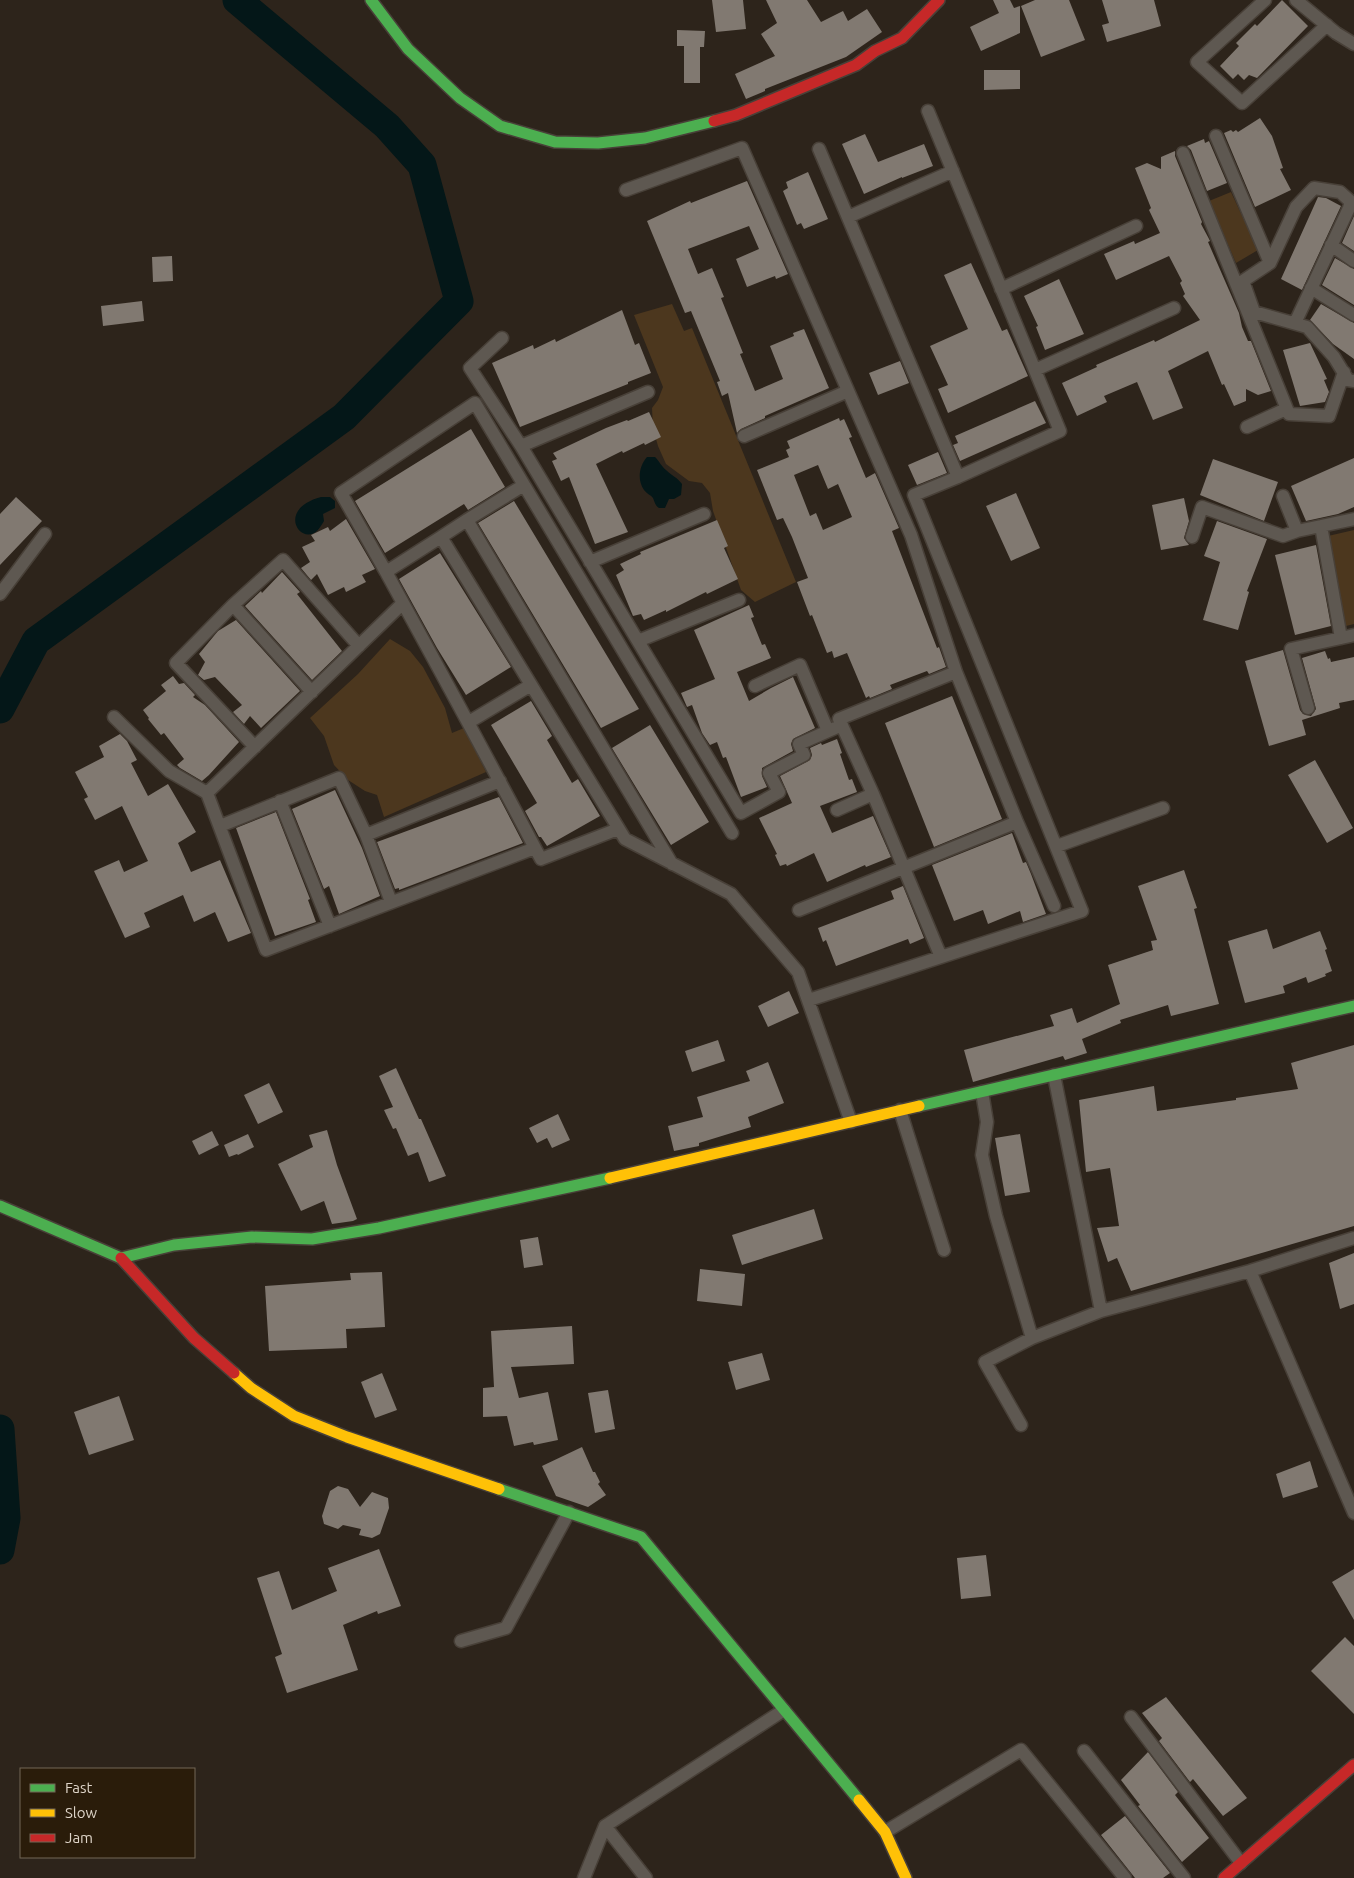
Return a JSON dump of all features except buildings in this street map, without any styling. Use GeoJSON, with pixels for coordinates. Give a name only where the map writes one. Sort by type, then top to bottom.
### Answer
{"type":"FeatureCollection","features":[{"type":"Feature","properties":{"kind":"street"},"geometry":{"type":"LineString","coordinates":[[371,0],[408,49],[460,98],[500,126],[555,142],[598,143],[644,138],[736,115],[838,73],[856,65],[875,51],[902,38],[939,0]]}},
{"type":"Feature","properties":{"kind":"street"},"geometry":{"type":"LineString","coordinates":[[1265,0],[1197,62],[1242,103],[1327,25]]}},
{"type":"Feature","properties":{"kind":"street"},"geometry":{"type":"LineString","coordinates":[[1296,0],[1354,44]]}},
{"type":"Feature","properties":{"kind":"street"},"geometry":{"type":"LineString","coordinates":[[809,1000],[1082,911],[914,494],[958,477],[1060,431],[928,111]]}},
{"type":"Feature","properties":{"kind":"street"},"geometry":{"type":"LineString","coordinates":[[1216,136],[1270,263]]}},
{"type":"Feature","properties":{"kind":"street"},"geometry":{"type":"LineString","coordinates":[[626,190],[742,148],[911,535],[956,672],[1017,822],[1054,906]]}},
{"type":"Feature","properties":{"kind":"street"},"geometry":{"type":"LineString","coordinates":[[820,149],[958,477]]}},
{"type":"Feature","properties":{"kind":"street"},"geometry":{"type":"LineString","coordinates":[[1183,153],[1288,414],[1328,416],[1344,372]]}},
{"type":"Feature","properties":{"kind":"street"},"geometry":{"type":"LineString","coordinates":[[848,217],[953,171]]}},
{"type":"Feature","properties":{"kind":"street"},"geometry":{"type":"LineString","coordinates":[[1295,323],[1331,245],[1351,210],[1351,202],[1340,192],[1314,188],[1296,207],[1270,263],[1243,281],[1254,312],[1307,327],[1334,357],[1348,380],[1354,381]]}},
{"type":"Feature","properties":{"kind":"street"},"geometry":{"type":"LineString","coordinates":[[1001,289],[1136,226]]}},
{"type":"Feature","properties":{"kind":"street"},"geometry":{"type":"LineString","coordinates":[[1331,245],[1354,261]]}},
{"type":"Feature","properties":{"kind":"street"},"geometry":{"type":"LineString","coordinates":[[1311,288],[1354,315]]}},
{"type":"Feature","properties":{"kind":"street"},"geometry":{"type":"LineString","coordinates":[[1035,370],[1174,308]]}},
{"type":"Feature","properties":{"kind":"street"},"geometry":{"type":"LineString","coordinates":[[502,338],[470,368],[521,446],[741,813],[780,792],[769,773],[804,755],[799,744],[842,725]]}},
{"type":"Feature","properties":{"kind":"street"},"geometry":{"type":"LineString","coordinates":[[744,436],[848,391]]}},
{"type":"Feature","properties":{"kind":"street"},"geometry":{"type":"LineString","coordinates":[[521,446],[648,392]]}},
{"type":"Feature","properties":{"kind":"street"},"geometry":{"type":"LineString","coordinates":[[618,829],[541,859],[404,603],[341,493],[475,403],[732,833]]}},
{"type":"Feature","properties":{"kind":"street"},"geometry":{"type":"LineString","coordinates":[[1247,427],[1286,409]]}},
{"type":"Feature","properties":{"kind":"street"},"geometry":{"type":"LineString","coordinates":[[386,572],[524,485]]}},
{"type":"Feature","properties":{"kind":"street"},"geometry":{"type":"LineString","coordinates":[[1282,496],[1297,531]]}},
{"type":"Feature","properties":{"kind":"street"},"geometry":{"type":"LineString","coordinates":[[1192,537],[1202,508],[1283,536],[1297,531],[1354,519]]}},
{"type":"Feature","properties":{"kind":"street"},"geometry":{"type":"LineString","coordinates":[[590,562],[704,514]]}},
{"type":"Feature","properties":{"kind":"street"},"geometry":{"type":"LineString","coordinates":[[467,520],[672,864]]}},
{"type":"Feature","properties":{"kind":"street"},"geometry":{"type":"LineString","coordinates":[[1321,526],[1341,638]]}},
{"type":"Feature","properties":{"kind":"street"},"geometry":{"type":"LineString","coordinates":[[0,594],[45,534]]}},
{"type":"Feature","properties":{"kind":"street"},"geometry":{"type":"LineString","coordinates":[[441,538],[625,838],[731,894],[798,972],[851,1122]]}},
{"type":"Feature","properties":{"kind":"street"},"geometry":{"type":"LineString","coordinates":[[255,746],[176,663],[233,605],[282,560],[359,646]]}},
{"type":"Feature","properties":{"kind":"street"},"geometry":{"type":"LineString","coordinates":[[638,642],[739,600]]}},
{"type":"Feature","properties":{"kind":"street"},"geometry":{"type":"LineString","coordinates":[[207,792],[404,603]]}},
{"type":"Feature","properties":{"kind":"street"},"geometry":{"type":"LineString","coordinates":[[233,605],[312,692]]}},
{"type":"Feature","properties":{"kind":"street"},"geometry":{"type":"LineString","coordinates":[[1308,708],[1290,649],[1354,635]]}},
{"type":"Feature","properties":{"kind":"street"},"geometry":{"type":"LineString","coordinates":[[755,686],[800,665],[828,731]]}},
{"type":"Feature","properties":{"kind":"street"},"geometry":{"type":"LineString","coordinates":[[941,957],[873,794],[839,719],[956,672]]}},
{"type":"Feature","properties":{"kind":"street"},"geometry":{"type":"LineString","coordinates":[[468,722],[530,685]]}},
{"type":"Feature","properties":{"kind":"street"},"geometry":{"type":"LineString","coordinates":[[114,717],[169,771],[207,792],[266,950],[535,848]]}},
{"type":"Feature","properties":{"kind":"street"},"geometry":{"type":"LineString","coordinates":[[220,826],[339,778],[366,835],[391,902]]}},
{"type":"Feature","properties":{"kind":"street"},"geometry":{"type":"LineString","coordinates":[[366,835],[500,781]]}},
{"type":"Feature","properties":{"kind":"street"},"geometry":{"type":"LineString","coordinates":[[837,810],[873,794]]}},
{"type":"Feature","properties":{"kind":"street"},"geometry":{"type":"LineString","coordinates":[[280,801],[330,926]]}},
{"type":"Feature","properties":{"kind":"street"},"geometry":{"type":"LineString","coordinates":[[1056,846],[1163,808]]}},
{"type":"Feature","properties":{"kind":"street"},"geometry":{"type":"LineString","coordinates":[[799,910],[1017,822]]}},
{"type":"Feature","properties":{"kind":"street"},"geometry":{"type":"LineString","coordinates":[[120,1258],[174,1244],[252,1238],[312,1238],[379,1228],[1354,1006]]}},
{"type":"Feature","properties":{"kind":"street"},"geometry":{"type":"LineString","coordinates":[[1054,1075],[1101,1311]]}},
{"type":"Feature","properties":{"kind":"street"},"geometry":{"type":"LineString","coordinates":[[982,1092],[987,1122],[982,1155],[996,1216],[1032,1338]]}},
{"type":"Feature","properties":{"kind":"street"},"geometry":{"type":"LineString","coordinates":[[900,1110],[944,1250]]}},
{"type":"Feature","properties":{"kind":"street"},"geometry":{"type":"LineString","coordinates":[[0,1206],[120,1258],[194,1338],[251,1388],[294,1416],[347,1437],[641,1538],[885,1832],[906,1878]]}},
{"type":"Feature","properties":{"kind":"street"},"geometry":{"type":"LineString","coordinates":[[1021,1425],[985,1362],[1032,1338],[1101,1311],[1250,1271],[1354,1238]]}},
{"type":"Feature","properties":{"kind":"street"},"geometry":{"type":"LineString","coordinates":[[1250,1271],[1354,1513]]}},
{"type":"Feature","properties":{"kind":"street"},"geometry":{"type":"LineString","coordinates":[[461,1641],[506,1628],[569,1512]]}},
{"type":"Feature","properties":{"kind":"street"},"geometry":{"type":"LineString","coordinates":[[584,1878],[605,1826],[784,1710]]}},
{"type":"Feature","properties":{"kind":"street"},"geometry":{"type":"LineString","coordinates":[[1131,1717],[1241,1863]]}},
{"type":"Feature","properties":{"kind":"street"},"geometry":{"type":"LineString","coordinates":[[885,1832],[1021,1750],[1125,1878]]}},
{"type":"Feature","properties":{"kind":"street"},"geometry":{"type":"LineString","coordinates":[[1084,1750],[1184,1878]]}},
{"type":"Feature","properties":{"kind":"street"},"geometry":{"type":"LineString","coordinates":[[1224,1878],[1354,1764]]}},
{"type":"Feature","properties":{"kind":"street"},"geometry":{"type":"LineString","coordinates":[[605,1826],[646,1878]]}},
{"type":"Feature","properties":{"kind":"shaded area"},"geometry":{"type":"Polygon","coordinates":[[[1231,192],[1258,250],[1236,263],[1209,201],[1231,192]]]}},
{"type":"Feature","properties":{"kind":"shaded area"},"geometry":{"type":"Polygon","coordinates":[[[672,304],[684,331],[692,328],[796,582],[755,602],[741,590],[713,511],[710,493],[702,483],[689,481],[666,464],[658,446],[653,428],[652,408],[658,400],[663,387],[634,315],[672,304]]]}},
{"type":"Feature","properties":{"kind":"shaded area"},"geometry":{"type":"Polygon","coordinates":[[[647,457],[655,457],[682,484],[681,495],[674,499],[669,499],[665,508],[659,508],[655,504],[653,498],[645,491],[640,482],[642,465],[647,457]]]}},
{"type":"Feature","properties":{"kind":"shaded area"},"geometry":{"type":"Polygon","coordinates":[[[321,497],[330,497],[335,501],[335,508],[323,514],[324,521],[317,531],[304,534],[299,530],[295,517],[299,509],[321,497]]]}},
{"type":"Feature","properties":{"kind":"shaded area"},"geometry":{"type":"Polygon","coordinates":[[[1354,530],[1354,624],[1342,627],[1328,536],[1354,530]]]}},
{"type":"Feature","properties":{"kind":"shaded area"},"geometry":{"type":"Polygon","coordinates":[[[390,639],[410,651],[423,667],[445,708],[452,733],[464,728],[486,772],[384,817],[377,795],[365,791],[348,780],[334,765],[324,736],[310,718],[358,674],[390,639]]]}},
{"type":"Feature","properties":{"kind":"waterway"},"geometry":{"type":"LineString","coordinates":[[0,709],[36,641],[344,417],[459,301],[422,165],[387,126],[237,0]]}},
{"type":"Feature","properties":{"kind":"waterway"},"geometry":{"type":"LineString","coordinates":[[0,1429],[6,1518],[0,1550]]}},
{"type":"Feature","properties":{"kind":"traffic: fast"},"geometry":{"type":"LineString","coordinates":[[371,0],[408,49],[460,98],[500,126],[555,142],[598,143],[645,138],[714,121]]}},
{"type":"Feature","properties":{"kind":"traffic: fast"},"geometry":{"type":"LineString","coordinates":[[919,1106],[1354,1006]]}},
{"type":"Feature","properties":{"kind":"traffic: fast"},"geometry":{"type":"LineString","coordinates":[[0,1206],[121,1258],[174,1245],[252,1237],[312,1239],[379,1228],[610,1178]]}},
{"type":"Feature","properties":{"kind":"traffic: fast"},"geometry":{"type":"LineString","coordinates":[[499,1489],[641,1537],[859,1800]]}},
{"type":"Feature","properties":{"kind":"traffic: slow"},"geometry":{"type":"LineString","coordinates":[[610,1178],[919,1106]]}},
{"type":"Feature","properties":{"kind":"traffic: slow"},"geometry":{"type":"LineString","coordinates":[[234,1373],[251,1388],[294,1416],[347,1437],[499,1489]]}},
{"type":"Feature","properties":{"kind":"traffic: slow"},"geometry":{"type":"LineString","coordinates":[[859,1800],[885,1832],[906,1878]]}},
{"type":"Feature","properties":{"kind":"traffic: jam"},"geometry":{"type":"LineString","coordinates":[[714,121],[736,115],[856,65],[875,51],[902,38],[939,0]]}},
{"type":"Feature","properties":{"kind":"traffic: jam"},"geometry":{"type":"LineString","coordinates":[[121,1258],[194,1338],[234,1373]]}},
{"type":"Feature","properties":{"kind":"traffic: jam"},"geometry":{"type":"LineString","coordinates":[[1224,1878],[1354,1765]]}}]}
